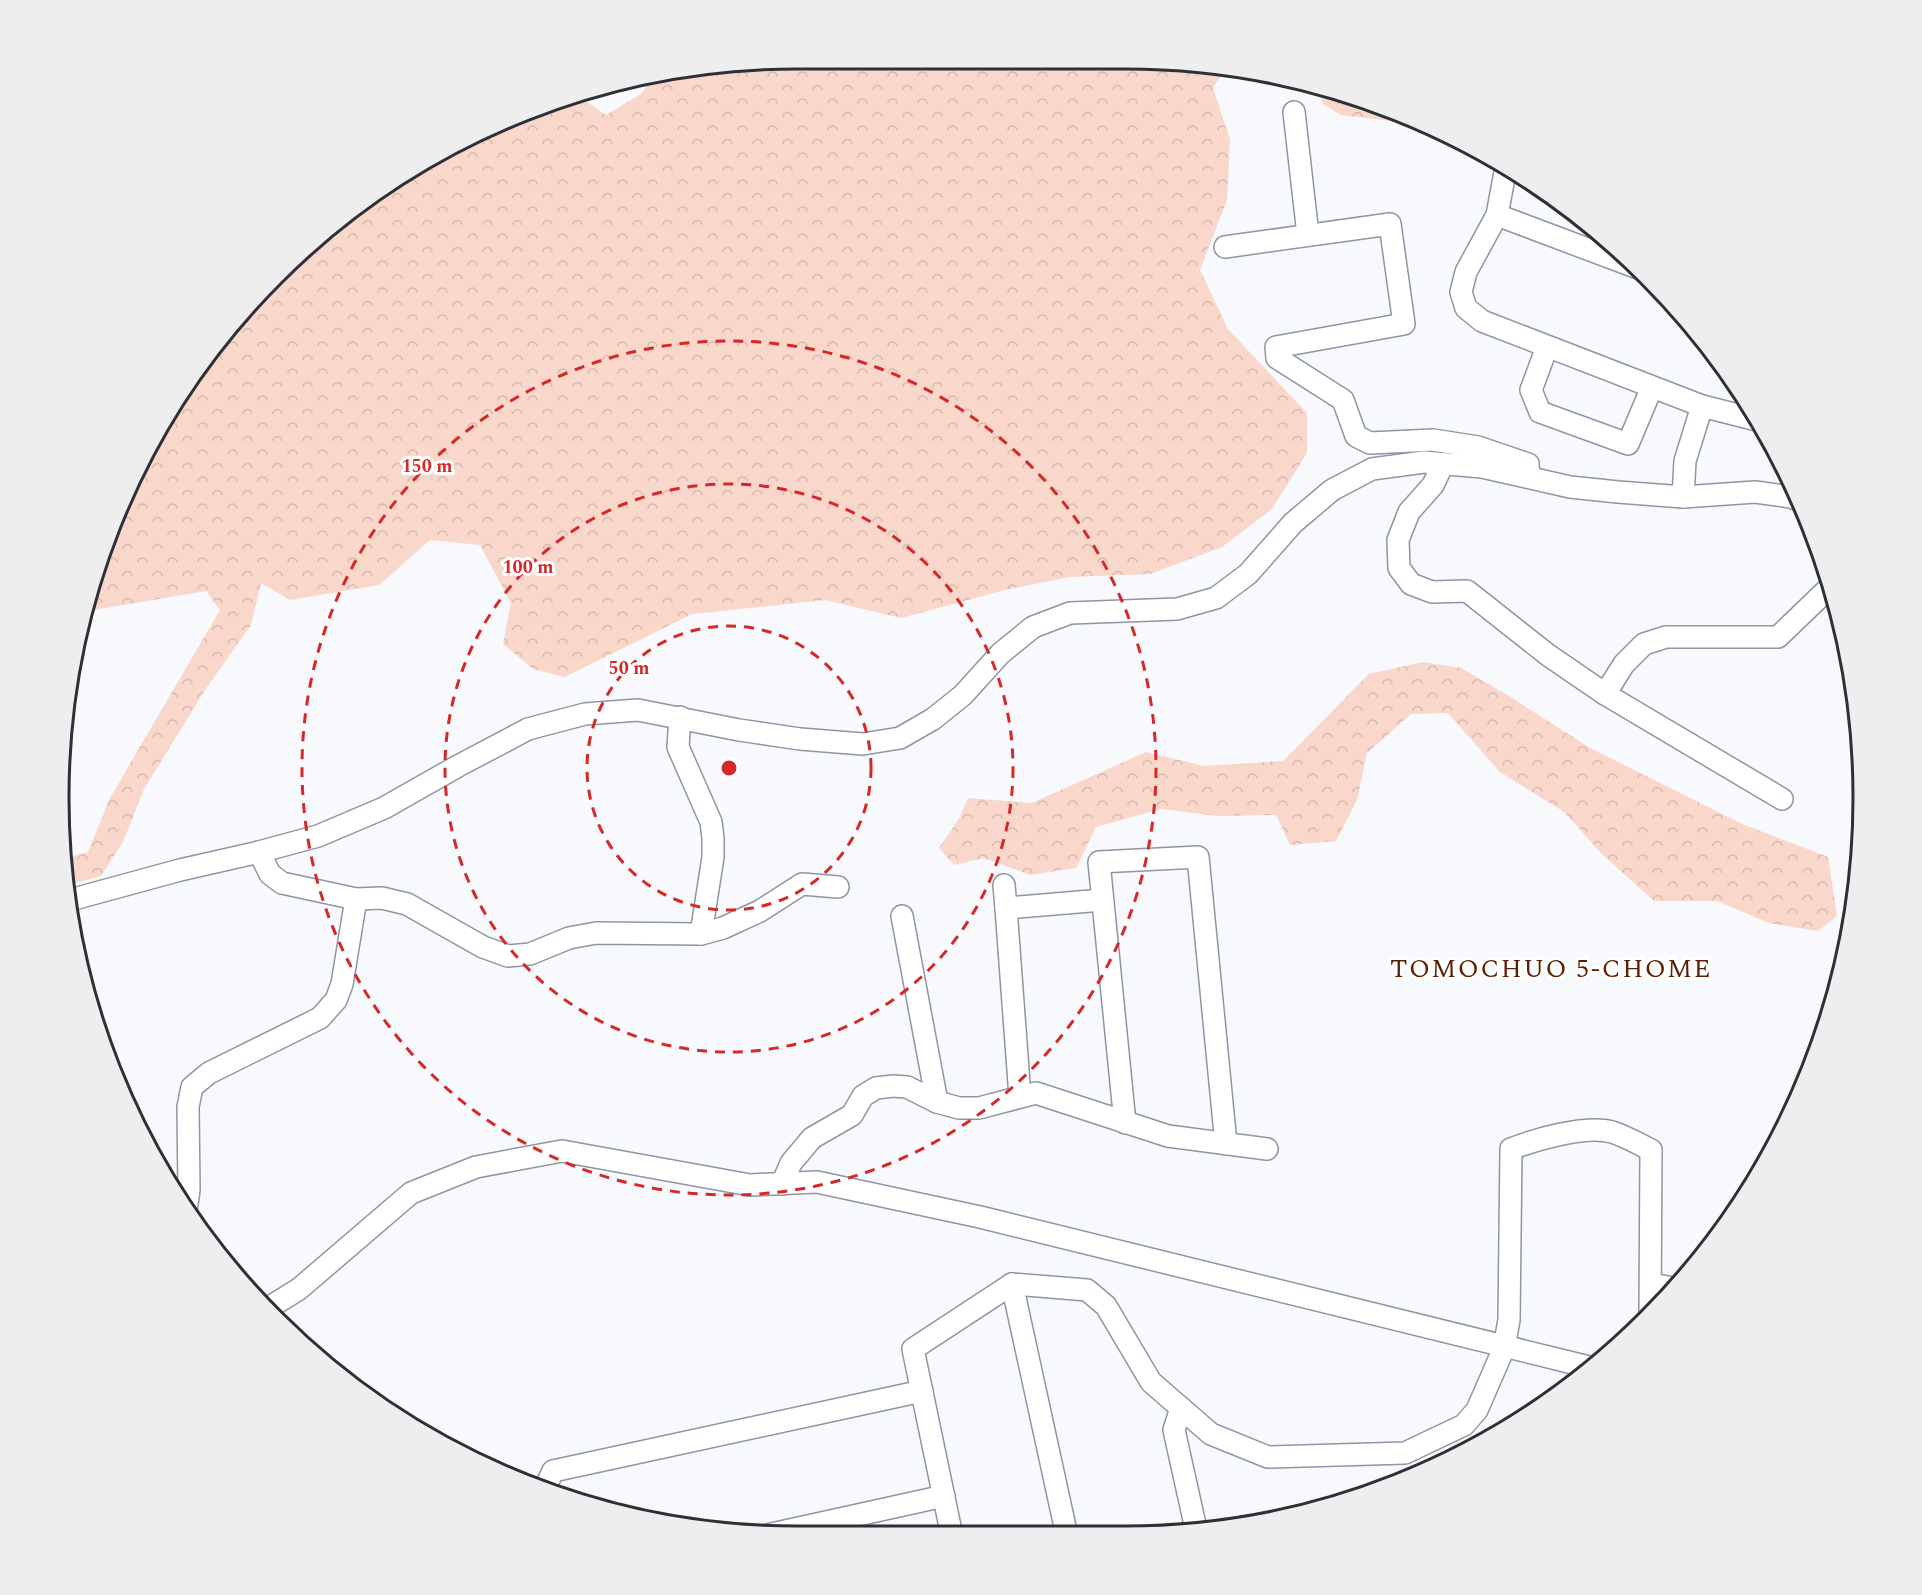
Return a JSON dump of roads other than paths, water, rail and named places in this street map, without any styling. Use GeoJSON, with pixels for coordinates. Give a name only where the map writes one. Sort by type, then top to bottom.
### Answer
{"type":"FeatureCollection","features":[{"type":"Feature","properties":{"kind":"street"},"geometry":{"type":"LineString","coordinates":[[1294,112],[1308,236]]}},
{"type":"Feature","properties":{"kind":"street"},"geometry":{"type":"LineString","coordinates":[[1504,177],[1497,215],[1466,273],[1461,292],[1466,308],[1482,321],[1547,347],[1702,406],[1745,417]]}},
{"type":"Feature","properties":{"kind":"street"},"geometry":{"type":"LineString","coordinates":[[1497,215],[1615,260]]}},
{"type":"Feature","properties":{"kind":"street"},"geometry":{"type":"LineString","coordinates":[[1225,247],[1390,224],[1404,324],[1276,348],[1277,358],[1343,400],[1356,436],[1370,443],[1432,440],[1478,447],[1528,464],[1530,477]]}},
{"type":"Feature","properties":{"kind":"street"},"geometry":{"type":"LineString","coordinates":[[1547,347],[1531,390],[1540,412],[1628,444],[1652,387]]}},
{"type":"Feature","properties":{"kind":"street"},"geometry":{"type":"LineString","coordinates":[[1683,497],[1684,461],[1702,406]]}},
{"type":"Feature","properties":{"kind":"street"},"geometry":{"type":"LineString","coordinates":[[76,898],[318,836],[384,808],[458,765],[528,729],[585,714],[638,710],[739,730],[800,739],[862,744],[900,738],[933,719],[963,695],[1000,654],[1033,627],[1070,613],[1177,609],[1216,598],[1248,574],[1293,523],[1332,490],[1372,469],[1424,462],[1482,466],[1570,487],[1683,497],[1755,492],[1788,497]]}},
{"type":"Feature","properties":{"kind":"street"},"geometry":{"type":"LineString","coordinates":[[1443,464],[1433,485],[1409,512],[1398,540],[1399,568],[1411,584],[1432,592],[1467,591],[1548,655],[1605,694],[1782,799]]}},
{"type":"Feature","properties":{"kind":"street"},"geometry":{"type":"LineString","coordinates":[[1605,694],[1624,664],[1644,644],[1666,637],[1778,637],[1823,593]]}},
{"type":"Feature","properties":{"kind":"street"},"geometry":{"type":"LineString","coordinates":[[680,717],[678,747],[711,822],[713,838],[713,857],[701,934]]}},
{"type":"Feature","properties":{"kind":"street"},"geometry":{"type":"LineString","coordinates":[[259,852],[270,874],[282,883],[356,899],[382,898],[407,904],[483,947],[508,956],[530,954],[569,938],[596,933],[701,934],[723,928],[760,911],[802,884],[838,887]]}},
{"type":"Feature","properties":{"kind":"street"},"geometry":{"type":"LineString","coordinates":[[1125,1123],[1099,862],[1198,857],[1226,1144]]}},
{"type":"Feature","properties":{"kind":"street"},"geometry":{"type":"LineString","coordinates":[[1004,885],[1020,1097]]}},
{"type":"Feature","properties":{"kind":"street"},"geometry":{"type":"LineString","coordinates":[[188,1196],[188,1107],[192,1087],[209,1073],[320,1017],[336,1000],[342,984],[356,899]]}},
{"type":"Feature","properties":{"kind":"street"},"geometry":{"type":"LineString","coordinates":[[1006,908],[1102,900]]}},
{"type":"Feature","properties":{"kind":"street"},"geometry":{"type":"LineString","coordinates":[[902,916],[937,1102]]}},
{"type":"Feature","properties":{"kind":"street"},"geometry":{"type":"LineString","coordinates":[[782,1184],[791,1162],[812,1137],[852,1115],[863,1096],[876,1088],[893,1086],[907,1087],[937,1102],[959,1108],[979,1108],[1036,1093],[1168,1136],[1267,1149]]}},
{"type":"Feature","properties":{"kind":"street"},"geometry":{"type":"LineString","coordinates":[[950,1526],[913,1349],[1012,1284],[1087,1290],[1106,1306],[1151,1382],[1211,1434],[1268,1457],[1405,1454],[1464,1425],[1477,1410],[1504,1347],[1509,1320],[1511,1149],[1532,1140],[1590,1130],[1612,1132],[1651,1150],[1651,1301]]}},
{"type":"Feature","properties":{"kind":"street"},"geometry":{"type":"LineString","coordinates":[[274,1304],[299,1289],[411,1193],[476,1167],[562,1151],[750,1185],[817,1182],[980,1217],[1580,1365]]}},
{"type":"Feature","properties":{"kind":"street"},"geometry":{"type":"LineString","coordinates":[[1012,1284],[1065,1526]]}},
{"type":"Feature","properties":{"kind":"street"},"geometry":{"type":"LineString","coordinates":[[1652,1284],[1664,1286]]}},
{"type":"Feature","properties":{"kind":"street"},"geometry":{"type":"LineString","coordinates":[[548,1482],[553,1471],[922,1391]]}},
{"type":"Feature","properties":{"kind":"street"},"geometry":{"type":"LineString","coordinates":[[1181,1408],[1174,1430],[1194,1522]]}},
{"type":"Feature","properties":{"kind":"street"},"geometry":{"type":"LineString","coordinates":[[808,1526],[944,1496]]}},
{"type":"Feature","properties":{"kind":"district","name":"TOMOCHUO 5-CHOME"},"geometry":{"type":"Point","coordinates":[1551,968]}}]}
